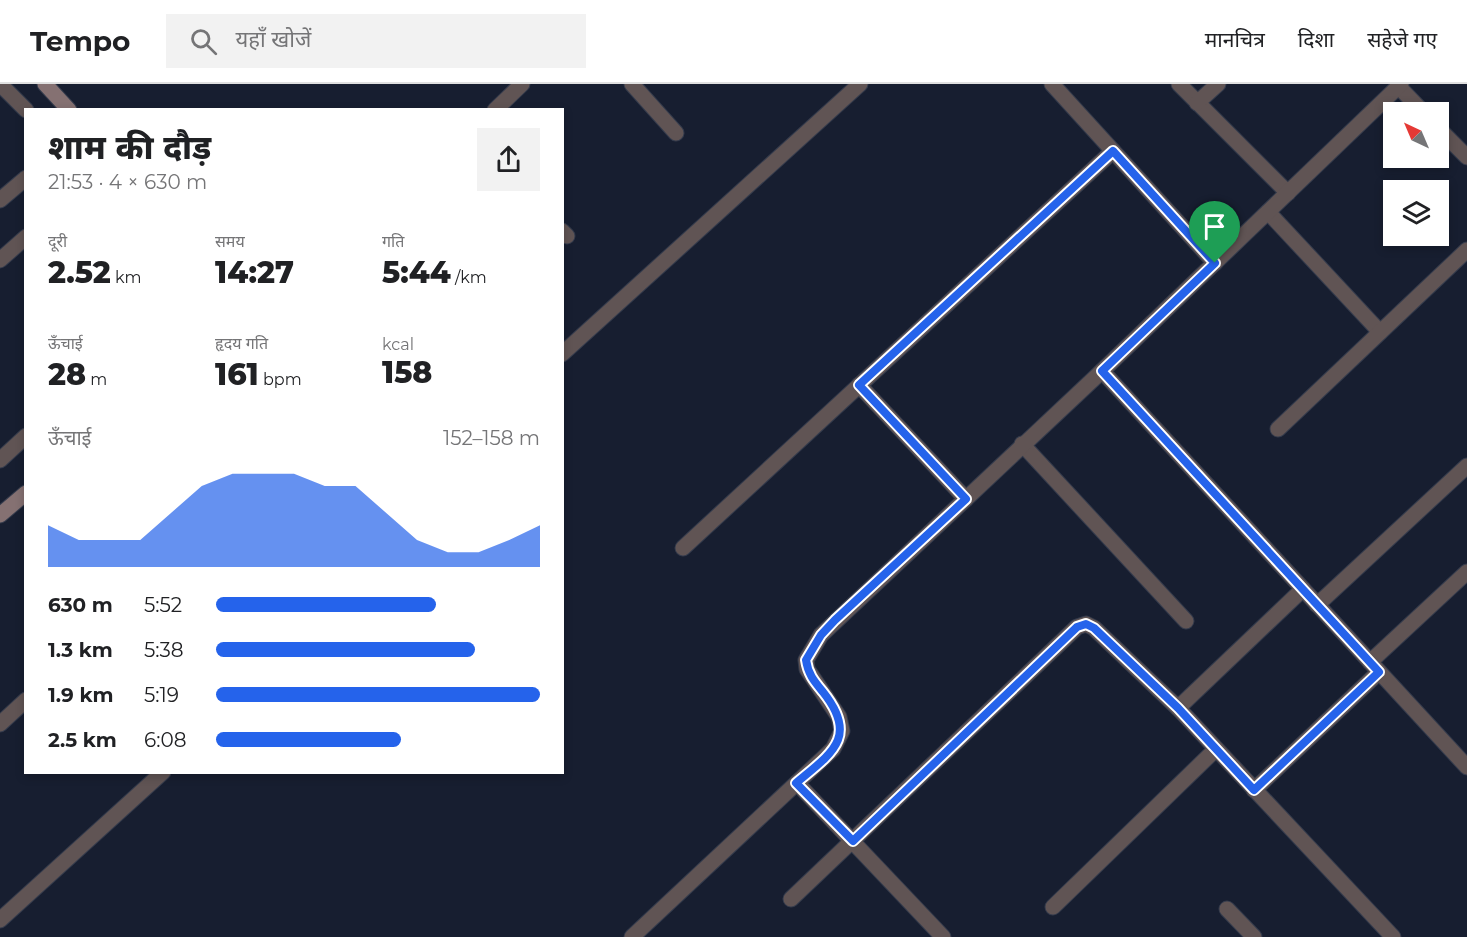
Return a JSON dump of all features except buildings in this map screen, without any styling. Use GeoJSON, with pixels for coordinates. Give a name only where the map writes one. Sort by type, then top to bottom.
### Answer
{"type":"FeatureCollection","features":[{"type":"Feature","properties":{"kind":"street"},"geometry":{"type":"LineString","coordinates":[[0,84],[24,108]]}},
{"type":"Feature","properties":{"kind":"street"},"geometry":{"type":"LineString","coordinates":[[45,84],[67,108]]}},
{"type":"Feature","properties":{"kind":"street"},"geometry":{"type":"LineString","coordinates":[[497,108],[522,84]]}},
{"type":"Feature","properties":{"kind":"street"},"geometry":{"type":"LineString","coordinates":[[632,84],[676,133]]}},
{"type":"Feature","properties":{"kind":"street"},"geometry":{"type":"LineString","coordinates":[[564,352],[860,84]]}},
{"type":"Feature","properties":{"kind":"street"},"geometry":{"type":"LineString","coordinates":[[1052,84],[1215,263]]}},
{"type":"Feature","properties":{"kind":"street"},"geometry":{"type":"LineString","coordinates":[[1179,84],[1287,193]]}},
{"type":"Feature","properties":{"kind":"street"},"geometry":{"type":"LineString","coordinates":[[1197,104],[1218,84]]}},
{"type":"Feature","properties":{"kind":"street"},"geometry":{"type":"LineString","coordinates":[[632,937],[833,749],[842,731],[839,717],[807,669],[806,660],[821,635],[866,590],[1102,371],[1399,85],[1415,102]]}},
{"type":"Feature","properties":{"kind":"street"},"geometry":{"type":"LineString","coordinates":[[1449,139],[1467,157]]}},
{"type":"Feature","properties":{"kind":"street"},"geometry":{"type":"LineString","coordinates":[[683,548],[1113,151]]}},
{"type":"Feature","properties":{"kind":"street"},"geometry":{"type":"LineString","coordinates":[[0,200],[24,180]]}},
{"type":"Feature","properties":{"kind":"street"},"geometry":{"type":"LineString","coordinates":[[1268,212],[1380,332]]}},
{"type":"Feature","properties":{"kind":"street"},"geometry":{"type":"LineString","coordinates":[[0,260],[24,239]]}},
{"type":"Feature","properties":{"kind":"street"},"geometry":{"type":"LineString","coordinates":[[1278,429],[1467,250]]}},
{"type":"Feature","properties":{"kind":"street"},"geometry":{"type":"LineString","coordinates":[[1102,371],[1467,767]]}},
{"type":"Feature","properties":{"kind":"street"},"geometry":{"type":"LineString","coordinates":[[859,385],[966,499]]}},
{"type":"Feature","properties":{"kind":"street"},"geometry":{"type":"LineString","coordinates":[[0,460],[24,438]]}},
{"type":"Feature","properties":{"kind":"street"},"geometry":{"type":"LineString","coordinates":[[1022,444],[1186,621]]}},
{"type":"Feature","properties":{"kind":"street"},"geometry":{"type":"LineString","coordinates":[[1317,605],[1467,466]]}},
{"type":"Feature","properties":{"kind":"street"},"geometry":{"type":"LineString","coordinates":[[0,515],[24,495]]}},
{"type":"Feature","properties":{"kind":"street"},"geometry":{"type":"LineString","coordinates":[[1254,790],[1467,572]]}},
{"type":"Feature","properties":{"kind":"street"},"geometry":{"type":"LineString","coordinates":[[1178,708],[1303,589]]}},
{"type":"Feature","properties":{"kind":"street"},"geometry":{"type":"LineString","coordinates":[[790,900],[1077,627],[1086,624],[1094,628],[1178,708],[1393,937]]}},
{"type":"Feature","properties":{"kind":"street"},"geometry":{"type":"LineString","coordinates":[[0,724],[24,702]]}},
{"type":"Feature","properties":{"kind":"street"},"geometry":{"type":"LineString","coordinates":[[1053,907],[1216,749]]}},
{"type":"Feature","properties":{"kind":"street"},"geometry":{"type":"LineString","coordinates":[[0,920],[161,774]]}},
{"type":"Feature","properties":{"kind":"street"},"geometry":{"type":"LineString","coordinates":[[796,783],[944,937]]}},
{"type":"Feature","properties":{"kind":"street"},"geometry":{"type":"LineString","coordinates":[[1227,909],[1254,937]]}},
{"type":"Feature","properties":{"kind":"route"},"geometry":{"type":"LineString","coordinates":[[1113,151],[1215,263],[1102,371],[1379,672],[1254,790],[1178,708],[1094,628],[1086,624],[1077,627],[853,841],[796,783],[833,749],[842,731],[839,717],[828,698],[810,676],[806,660],[821,635],[835,620],[921,538],[966,499],[859,385],[1113,151]]}}]}
